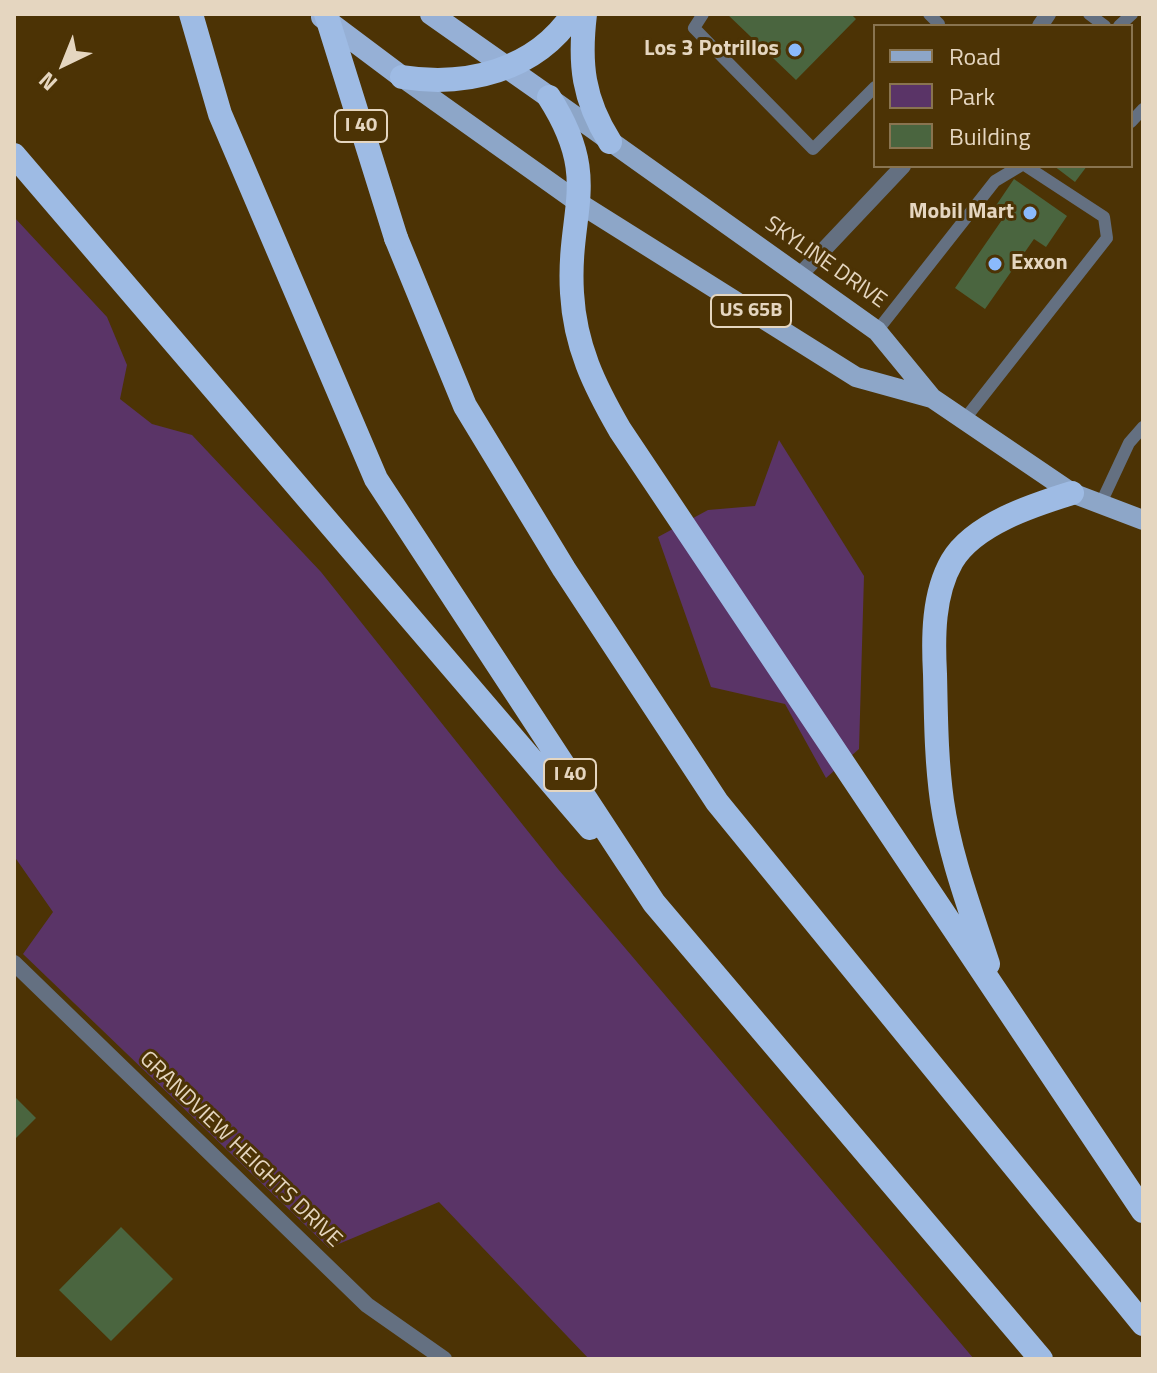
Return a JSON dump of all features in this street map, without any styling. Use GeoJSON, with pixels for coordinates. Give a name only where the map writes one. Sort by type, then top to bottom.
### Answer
{"type":"FeatureCollection","features":[{"type":"Feature","properties":{"kind":"highway","name":"I 40"},"geometry":{"type":"LineString","coordinates":[[191,14],[220,114],[376,479],[654,903],[1041,1359]]}},
{"type":"Feature","properties":{"kind":"highway"},"geometry":{"type":"LineString","coordinates":[[318,14],[402,77],[438,83],[458,81],[506,67],[559,35],[573,14]]}},
{"type":"Feature","properties":{"kind":"highway","name":"I 40"},"geometry":{"type":"LineString","coordinates":[[326,14],[396,238],[465,406],[564,569],[717,802],[1143,1324]]}},
{"type":"Feature","properties":{"kind":"highway","name":"SKYLINE DRIVE"},"geometry":{"type":"LineString","coordinates":[[431,14],[549,97]]}},
{"type":"Feature","properties":{"kind":"highway"},"geometry":{"type":"LineString","coordinates":[[585,14],[581,75],[587,101],[610,142]]}},
{"type":"Feature","properties":{"kind":"highway"},"geometry":{"type":"LineString","coordinates":[[549,97],[578,154],[579,203],[571,291],[576,331],[588,374],[620,430],[1143,1211]]}},
{"type":"Feature","properties":{"kind":"highway"},"geometry":{"type":"LineString","coordinates":[[14,155],[654,903]]}},
{"type":"Feature","properties":{"kind":"highway"},"geometry":{"type":"LineString","coordinates":[[998,993],[956,863],[942,802],[935,727],[933,637],[941,587],[952,561],[963,547],[1007,519],[1072,493]]}},
{"type":"Feature","properties":{"kind":"main road","name":"US 65B"},"geometry":{"type":"LineString","coordinates":[[402,77],[579,203],[856,377],[932,398],[1072,493],[1143,520]]}},
{"type":"Feature","properties":{"kind":"main road","name":"SKYLINE DRIVE"},"geometry":{"type":"LineString","coordinates":[[549,97],[877,331],[932,398]]}},
{"type":"Feature","properties":{"kind":"street"},"geometry":{"type":"LineString","coordinates":[[799,276],[901,168]]}},
{"type":"Feature","properties":{"kind":"street","name":"GRANDVIEW HEIGHTS DRIVE"},"geometry":{"type":"LineString","coordinates":[[14,963],[367,1305],[444,1359]]}},
{"type":"Feature","properties":{"kind":"lane"},"geometry":{"type":"LineString","coordinates":[[703,14],[694,28],[813,149],[873,89]]}},
{"type":"Feature","properties":{"kind":"lane"},"geometry":{"type":"LineString","coordinates":[[877,331],[995,181],[1019,168]]}},
{"type":"Feature","properties":{"kind":"lane"},"geometry":{"type":"LineString","coordinates":[[964,420],[1107,238],[1104,217],[1026,168]]}},
{"type":"Feature","properties":{"kind":"lane"},"geometry":{"type":"LineString","coordinates":[[1101,503],[1129,443],[1143,427]]}},
{"type":"Feature","properties":{"kind":"green space"},"geometry":{"type":"Polygon","coordinates":[[[14,217],[107,317],[127,365],[120,399],[152,424],[192,435],[321,572],[558,869],[974,1359],[589,1359],[439,1202],[329,1248],[23,954],[53,912],[14,856],[14,217]]]}},
{"type":"Feature","properties":{"kind":"green space"},"geometry":{"type":"Polygon","coordinates":[[[779,440],[864,576],[859,749],[826,778],[785,704],[711,687],[658,537],[708,510],[755,506],[779,440]]]}},
{"type":"Feature","properties":{"kind":"building","name":"Los 3 Potrillos"},"geometry":{"type":"Polygon","coordinates":[[[727,14],[851,14],[856,19],[796,80],[727,14]]]}},
{"type":"Feature","properties":{"kind":"building"},"geometry":{"type":"Polygon","coordinates":[[[1057,168],[1086,168],[1075,182],[1057,168]]]}},
{"type":"Feature","properties":{"kind":"building"},"geometry":{"type":"Polygon","coordinates":[[[1014,179],[1067,216],[1046,247],[1034,239],[985,309],[955,288],[1004,217],[993,210],[1014,179]]]}},
{"type":"Feature","properties":{"kind":"building"},"geometry":{"type":"Polygon","coordinates":[[[14,1096],[36,1118],[14,1140],[14,1096]]]}},
{"type":"Feature","properties":{"kind":"building"},"geometry":{"type":"Polygon","coordinates":[[[121,1227],[173,1279],[111,1341],[59,1290],[121,1227]]]}},
{"type":"Feature","properties":{"kind":"place","name":"Los 3 Potrillos"},"geometry":{"type":"Point","coordinates":[795,50]}},
{"type":"Feature","properties":{"kind":"place","name":"Mobil Mart"},"geometry":{"type":"Point","coordinates":[1030,213]}},
{"type":"Feature","properties":{"kind":"place","name":"Exxon"},"geometry":{"type":"Point","coordinates":[995,264]}}]}
